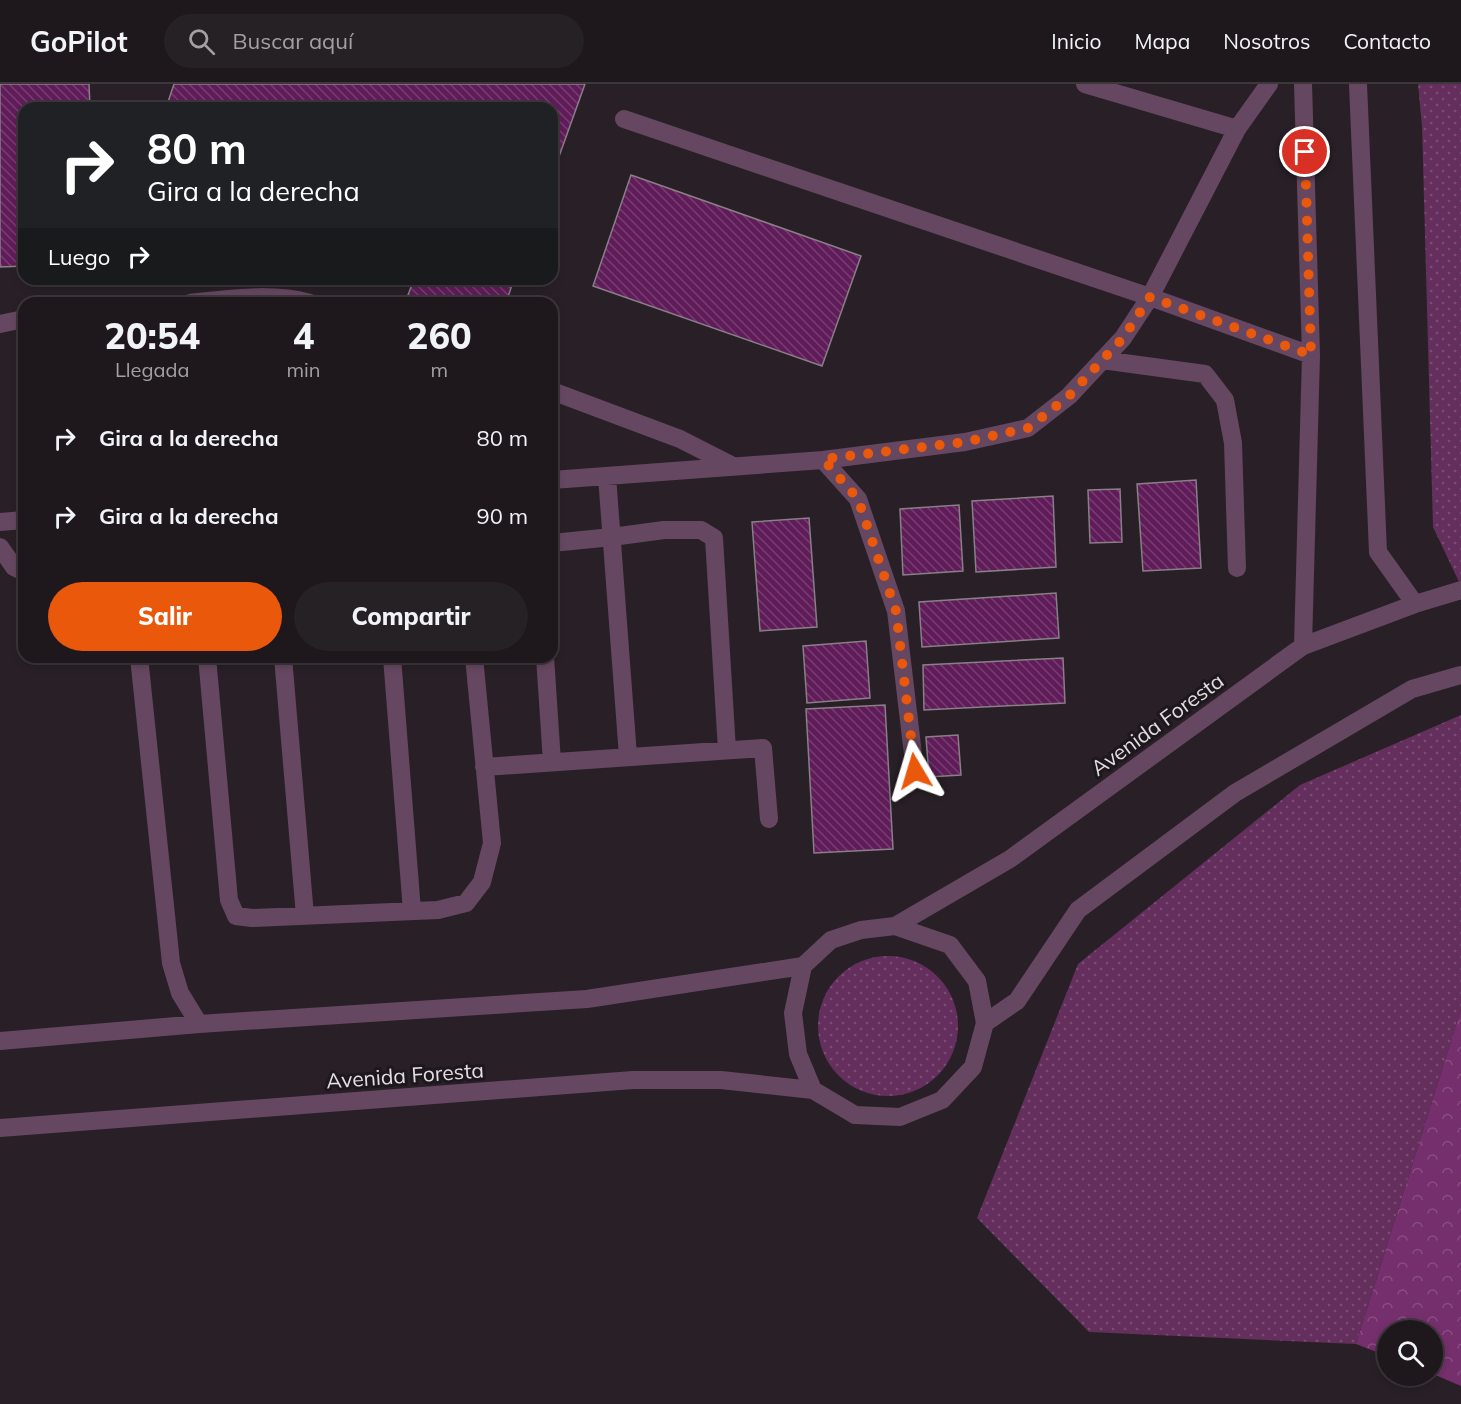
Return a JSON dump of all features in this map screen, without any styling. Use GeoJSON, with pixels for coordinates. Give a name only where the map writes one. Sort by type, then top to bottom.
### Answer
{"type":"FeatureCollection","features":[{"type":"Feature","properties":{"kind":"street"},"geometry":{"type":"LineString","coordinates":[[1085,84],[1237,129]]}},
{"type":"Feature","properties":{"kind":"street"},"geometry":{"type":"LineString","coordinates":[[558,480],[823,459],[965,442],[1028,428],[1069,396],[1123,338],[1150,297],[1237,129],[1269,84]]}},
{"type":"Feature","properties":{"kind":"street"},"geometry":{"type":"LineString","coordinates":[[1303,84],[1311,355],[1303,646]]}},
{"type":"Feature","properties":{"kind":"street"},"geometry":{"type":"LineString","coordinates":[[1358,84],[1378,552],[1415,604]]}},
{"type":"Feature","properties":{"kind":"street"},"geometry":{"type":"LineString","coordinates":[[624,119],[1150,297],[1311,355]]}},
{"type":"Feature","properties":{"kind":"street"},"geometry":{"type":"LineString","coordinates":[[0,324],[18,320]]}},
{"type":"Feature","properties":{"kind":"street"},"geometry":{"type":"LineString","coordinates":[[1102,360],[1205,374],[1225,400],[1233,443],[1237,568]]}},
{"type":"Feature","properties":{"kind":"street"},"geometry":{"type":"LineString","coordinates":[[558,393],[680,439],[735,467]]}},
{"type":"Feature","properties":{"kind":"street"},"geometry":{"type":"LineString","coordinates":[[823,459],[858,499],[896,611],[915,771]]}},
{"type":"Feature","properties":{"kind":"street"},"geometry":{"type":"LineString","coordinates":[[607,476],[628,756]]}},
{"type":"Feature","properties":{"kind":"street"},"geometry":{"type":"LineString","coordinates":[[0,522],[18,520]]}},
{"type":"Feature","properties":{"kind":"street"},"geometry":{"type":"LineString","coordinates":[[558,542],[673,530],[701,530],[714,538],[727,750]]}},
{"type":"Feature","properties":{"kind":"street"},"geometry":{"type":"LineString","coordinates":[[0,547],[14,567],[18,569]]}},
{"type":"Feature","properties":{"kind":"street","name":"Avenida Foresta"},"geometry":{"type":"LineString","coordinates":[[895,926],[1010,858],[1303,646],[1415,604],[1461,590]]}},
{"type":"Feature","properties":{"kind":"street"},"geometry":{"type":"LineString","coordinates":[[140,663],[171,963],[180,993],[199,1024]]}},
{"type":"Feature","properties":{"kind":"street"},"geometry":{"type":"LineString","coordinates":[[208,663],[229,900],[236,916],[252,918],[438,910],[466,903],[482,882],[492,843],[475,663]]}},
{"type":"Feature","properties":{"kind":"street"},"geometry":{"type":"LineString","coordinates":[[284,663],[304,916]]}},
{"type":"Feature","properties":{"kind":"street"},"geometry":{"type":"LineString","coordinates":[[392,663],[412,911]]}},
{"type":"Feature","properties":{"kind":"street"},"geometry":{"type":"LineString","coordinates":[[544,663],[552,762]]}},
{"type":"Feature","properties":{"kind":"street"},"geometry":{"type":"LineString","coordinates":[[985,1023],[1017,1001],[1078,910],[1235,793],[1412,689],[1461,675]]}},
{"type":"Feature","properties":{"kind":"street"},"geometry":{"type":"LineString","coordinates":[[484,767],[763,748],[769,819]]}},
{"type":"Feature","properties":{"kind":"street"},"geometry":{"type":"LineString","coordinates":[[0,1041],[199,1024],[587,999],[803,966],[831,940],[861,930],[895,926],[950,945],[977,981],[985,1023],[972,1067],[942,1100],[900,1117],[855,1115],[813,1090],[798,1054],[794,1013],[803,966]]}},
{"type":"Feature","properties":{"kind":"street","name":"Avenida Foresta"},"geometry":{"type":"LineString","coordinates":[[0,1128],[633,1080],[721,1080],[813,1090]]}},
{"type":"Feature","properties":{"kind":"shaded area"},"geometry":{"type":"Polygon","coordinates":[[[1418,84],[1461,84],[1461,586],[1433,527],[1422,126],[1418,84]]]}},
{"type":"Feature","properties":{"kind":"shaded area"},"geometry":{"type":"Polygon","coordinates":[[[1461,715],[1461,1009],[1356,1344],[1089,1332],[977,1218],[1078,964],[1300,785],[1461,715]]]}},
{"type":"Feature","properties":{"kind":"shaded area"},"geometry":{"type":"Polygon","coordinates":[[[888,956],[915,961],[937,977],[953,999],[958,1026],[953,1053],[937,1075],[915,1091],[888,1096],[861,1091],[839,1075],[823,1053],[818,1026],[823,999],[839,977],[861,961],[888,956]]]}},
{"type":"Feature","properties":{"kind":"green space"},"geometry":{"type":"Polygon","coordinates":[[[1461,1009],[1461,1386],[1443,1378],[1443,1320],[1377,1320],[1377,1352],[1356,1344],[1461,1009]]]}},
{"type":"Feature","properties":{"kind":"building"},"geometry":{"type":"Polygon","coordinates":[[[0,84],[89,84],[90,102],[18,102],[18,266],[0,267],[0,84]]]}},
{"type":"Feature","properties":{"kind":"building"},"geometry":{"type":"Polygon","coordinates":[[[174,84],[585,84],[558,159],[558,102],[168,102],[174,84]]]}},
{"type":"Feature","properties":{"kind":"building"},"geometry":{"type":"Polygon","coordinates":[[[631,175],[861,256],[822,366],[593,286],[631,175]]]}},
{"type":"Feature","properties":{"kind":"building"},"geometry":{"type":"Polygon","coordinates":[[[412,285],[512,285],[508,297],[407,297],[412,285]]]}},
{"type":"Feature","properties":{"kind":"building"},"geometry":{"type":"Polygon","coordinates":[[[1196,480],[1201,568],[1143,571],[1137,484],[1196,480]]]}},
{"type":"Feature","properties":{"kind":"building"},"geometry":{"type":"Polygon","coordinates":[[[1120,489],[1122,542],[1090,543],[1088,490],[1120,489]]]}},
{"type":"Feature","properties":{"kind":"building"},"geometry":{"type":"Polygon","coordinates":[[[1053,496],[1056,567],[976,572],[972,501],[1053,496]]]}},
{"type":"Feature","properties":{"kind":"building"},"geometry":{"type":"Polygon","coordinates":[[[959,505],[963,571],[903,575],[900,509],[959,505]]]}},
{"type":"Feature","properties":{"kind":"building"},"geometry":{"type":"Polygon","coordinates":[[[809,518],[817,627],[760,631],[752,522],[809,518]]]}},
{"type":"Feature","properties":{"kind":"building"},"geometry":{"type":"Polygon","coordinates":[[[1056,593],[1059,638],[922,647],[919,602],[1056,593]]]}},
{"type":"Feature","properties":{"kind":"building"},"geometry":{"type":"Polygon","coordinates":[[[866,641],[870,698],[807,703],[803,646],[866,641]]]}},
{"type":"Feature","properties":{"kind":"building"},"geometry":{"type":"Polygon","coordinates":[[[1063,658],[1065,703],[924,710],[923,665],[1063,658]]]}},
{"type":"Feature","properties":{"kind":"building"},"geometry":{"type":"Polygon","coordinates":[[[885,705],[893,849],[814,853],[806,709],[885,705]]]}},
{"type":"Feature","properties":{"kind":"building"},"geometry":{"type":"Polygon","coordinates":[[[958,735],[961,775],[929,777],[926,737],[958,735]]]}},
{"type":"Feature","properties":{"kind":"route"},"geometry":{"type":"LineString","coordinates":[[915,771],[896,611],[858,499],[823,459],[965,442],[1028,428],[1069,396],[1123,338],[1150,297],[1311,355],[1305,152]]}}]}
